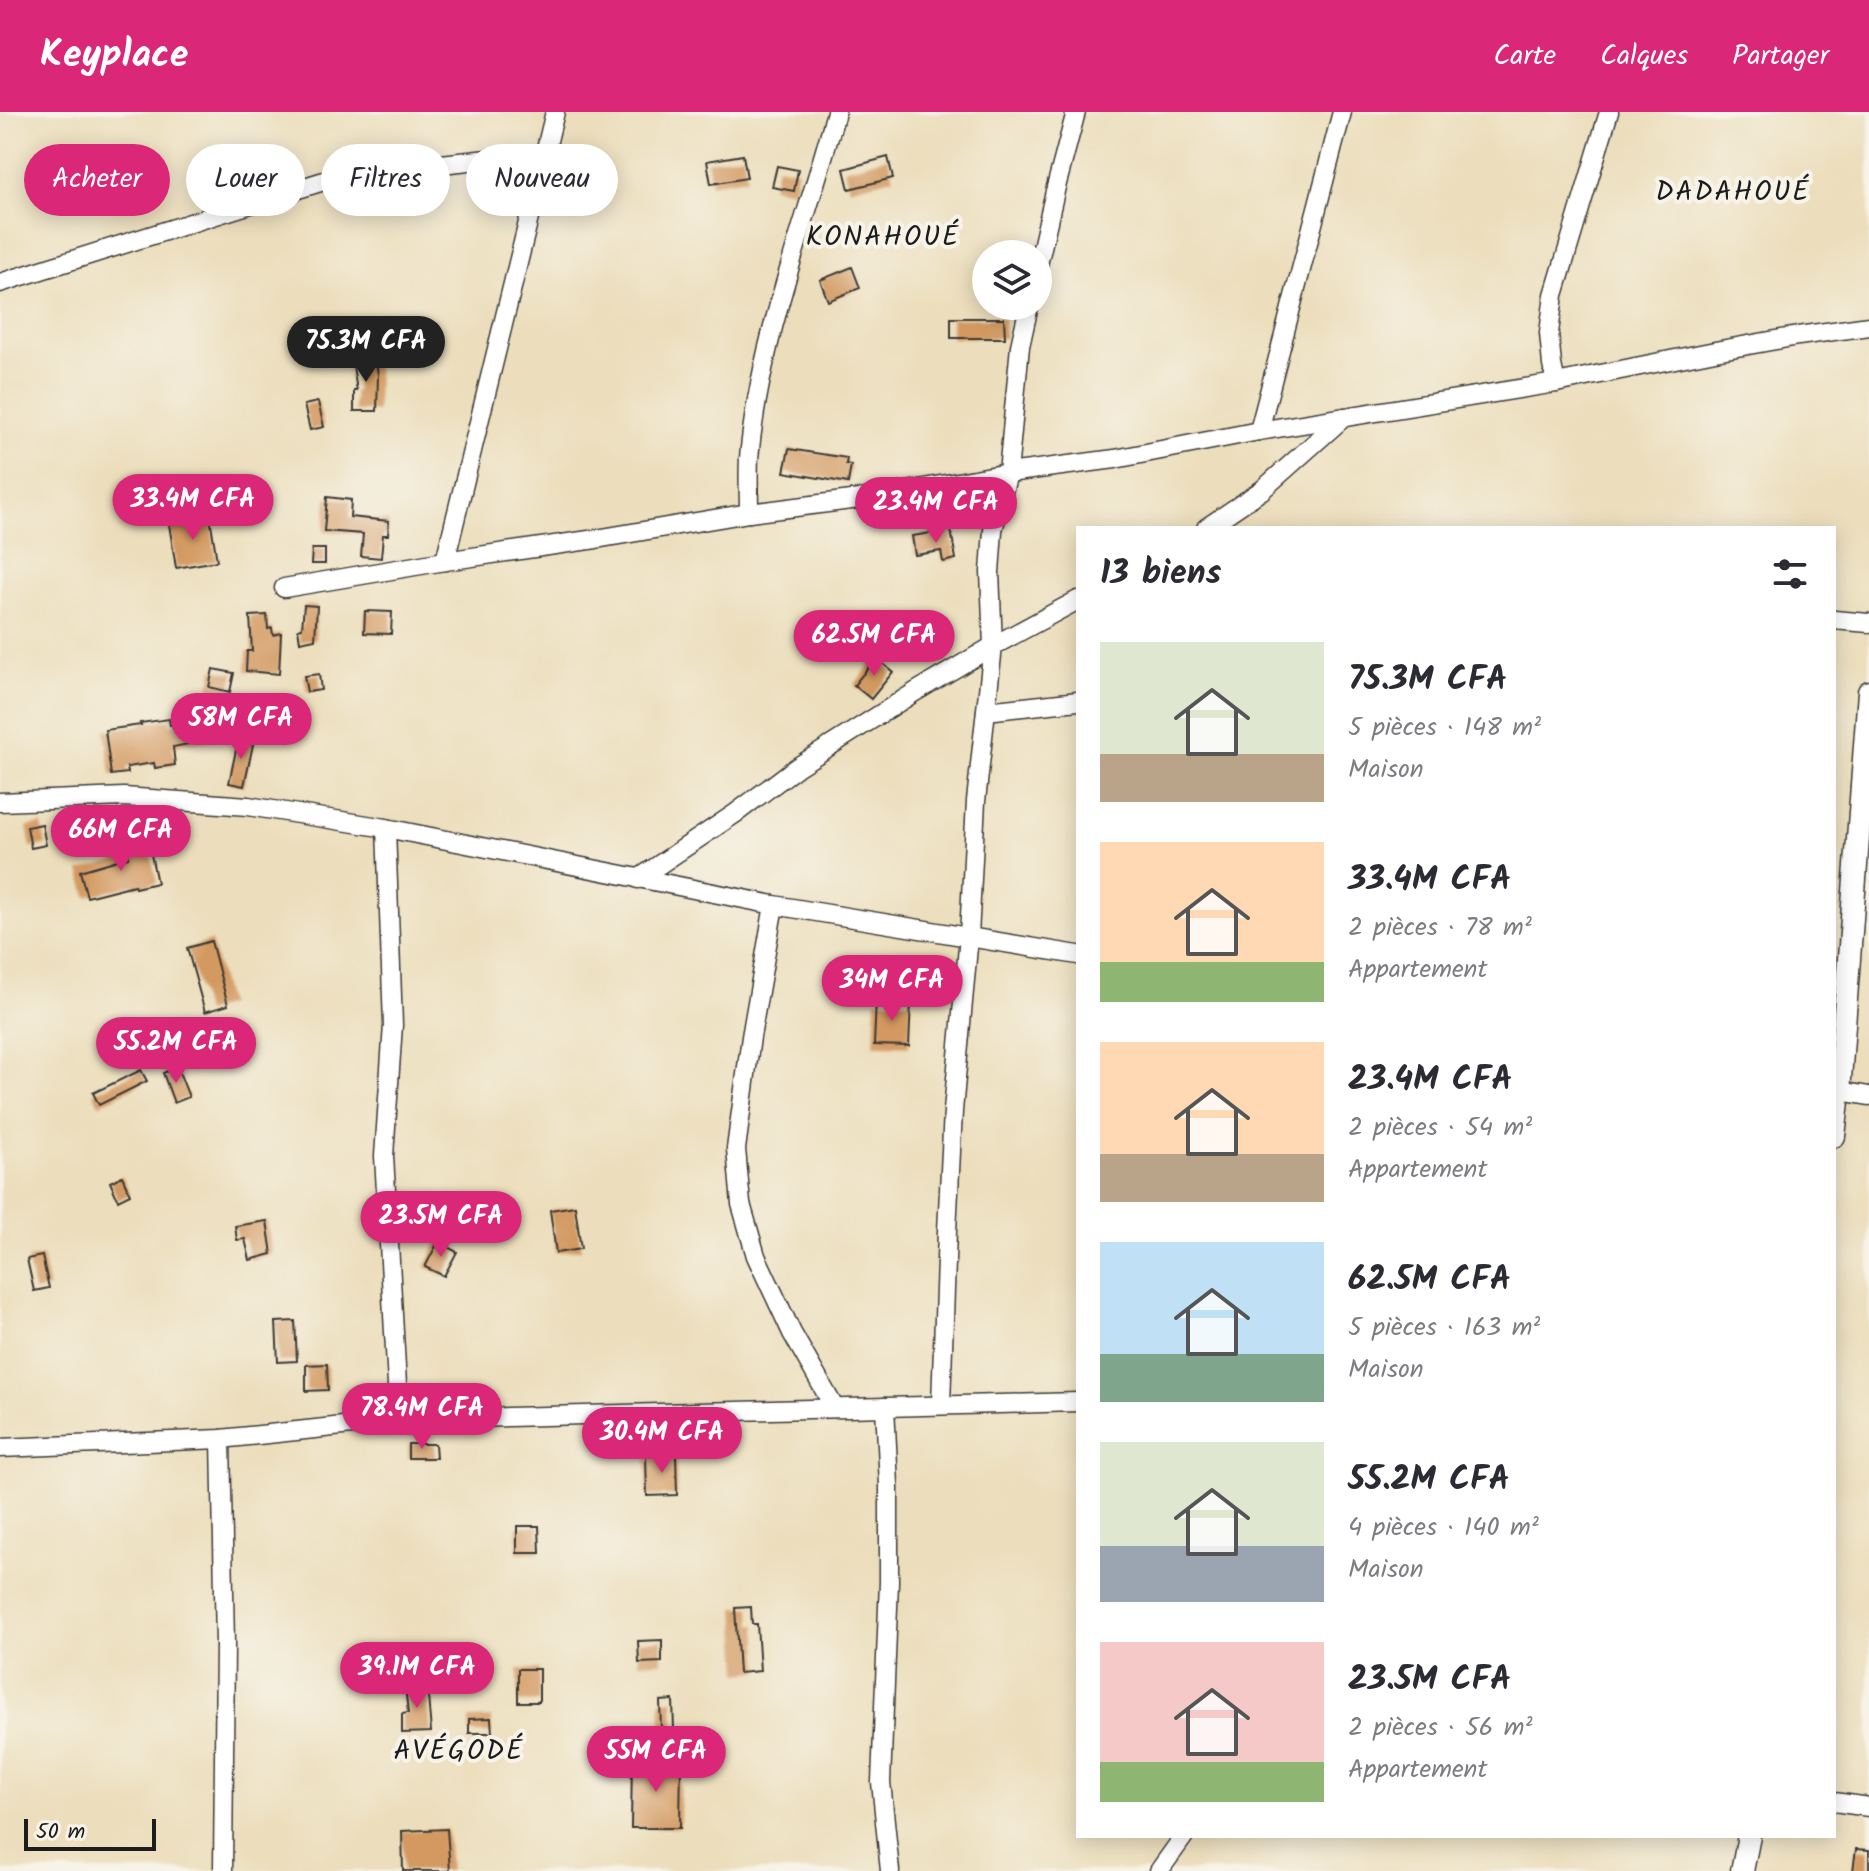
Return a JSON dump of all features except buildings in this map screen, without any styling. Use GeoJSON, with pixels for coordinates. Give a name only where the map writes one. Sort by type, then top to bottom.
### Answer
{"type":"FeatureCollection","features":[{"type":"Feature","properties":{"kind":"main road"},"geometry":{"type":"LineString","coordinates":[[1837,1091],[1862,878],[1869,692]]}},
{"type":"Feature","properties":{"kind":"main road"},"geometry":{"type":"LineString","coordinates":[[1742,1871],[1749,1838]]}},
{"type":"Feature","properties":{"kind":"street"},"geometry":{"type":"LineString","coordinates":[[546,144],[555,112]]}},
{"type":"Feature","properties":{"kind":"street"},"geometry":{"type":"LineString","coordinates":[[749,513],[749,459],[763,371],[787,277],[836,112]]}},
{"type":"Feature","properties":{"kind":"street"},"geometry":{"type":"LineString","coordinates":[[1044,240],[1076,112]]}},
{"type":"Feature","properties":{"kind":"street"},"geometry":{"type":"LineString","coordinates":[[1259,431],[1342,112]]}},
{"type":"Feature","properties":{"kind":"street"},"geometry":{"type":"LineString","coordinates":[[1556,383],[1549,333],[1554,295],[1609,112]]}},
{"type":"Feature","properties":{"kind":"street"},"geometry":{"type":"LineString","coordinates":[[0,283],[346,174],[466,161]]}},
{"type":"Feature","properties":{"kind":"street"},"geometry":{"type":"LineString","coordinates":[[445,561],[528,216]]}},
{"type":"Feature","properties":{"kind":"street"},"geometry":{"type":"LineString","coordinates":[[941,1405],[953,1111],[969,936],[976,801],[993,646],[990,572],[993,530],[1008,473],[1020,346],[1026,320]]}},
{"type":"Feature","properties":{"kind":"street"},"geometry":{"type":"LineString","coordinates":[[284,588],[749,513],[1115,459],[1259,431],[1556,383],[1715,351],[1869,326]]}},
{"type":"Feature","properties":{"kind":"street"},"geometry":{"type":"LineString","coordinates":[[1209,526],[1262,490],[1344,417]]}},
{"type":"Feature","properties":{"kind":"street"},"geometry":{"type":"LineString","coordinates":[[638,879],[736,813],[797,767],[915,692],[1076,601]]}},
{"type":"Feature","properties":{"kind":"street"},"geometry":{"type":"LineString","coordinates":[[1836,620],[1869,623]]}},
{"type":"Feature","properties":{"kind":"street"},"geometry":{"type":"LineString","coordinates":[[986,711],[1076,701]]}},
{"type":"Feature","properties":{"kind":"street"},"geometry":{"type":"LineString","coordinates":[[0,802],[124,797],[248,806],[386,828],[774,905],[1076,955]]}},
{"type":"Feature","properties":{"kind":"street"},"geometry":{"type":"LineString","coordinates":[[386,828],[393,1025],[384,1156],[399,1420]]}},
{"type":"Feature","properties":{"kind":"street"},"geometry":{"type":"LineString","coordinates":[[774,905],[753,1024],[736,1149],[741,1204],[756,1256],[792,1333],[834,1407]]}},
{"type":"Feature","properties":{"kind":"street"},"geometry":{"type":"LineString","coordinates":[[1837,1091],[1869,1096]]}},
{"type":"Feature","properties":{"kind":"street"},"geometry":{"type":"LineString","coordinates":[[0,1448],[221,1439],[399,1420],[1076,1402]]}},
{"type":"Feature","properties":{"kind":"street"},"geometry":{"type":"LineString","coordinates":[[885,1407],[889,1582],[881,1782],[890,1871]]}},
{"type":"Feature","properties":{"kind":"street"},"geometry":{"type":"LineString","coordinates":[[221,1439],[225,1644],[223,1871]]}},
{"type":"Feature","properties":{"kind":"street"},"geometry":{"type":"LineString","coordinates":[[1836,1802],[1869,1807]]}},
{"type":"Feature","properties":{"kind":"street"},"geometry":{"type":"LineString","coordinates":[[1159,1871],[1183,1838]]}},
{"type":"Feature","properties":{"kind":"district","name":"DADAHOUÉ"},"geometry":{"type":"Point","coordinates":[1733,192]}},
{"type":"Feature","properties":{"kind":"district","name":"KONAHOUÉ"},"geometry":{"type":"Point","coordinates":[883,237]}},
{"type":"Feature","properties":{"kind":"district","name":"AVÉGODÉ"},"geometry":{"type":"Point","coordinates":[459,1751]}}]}
